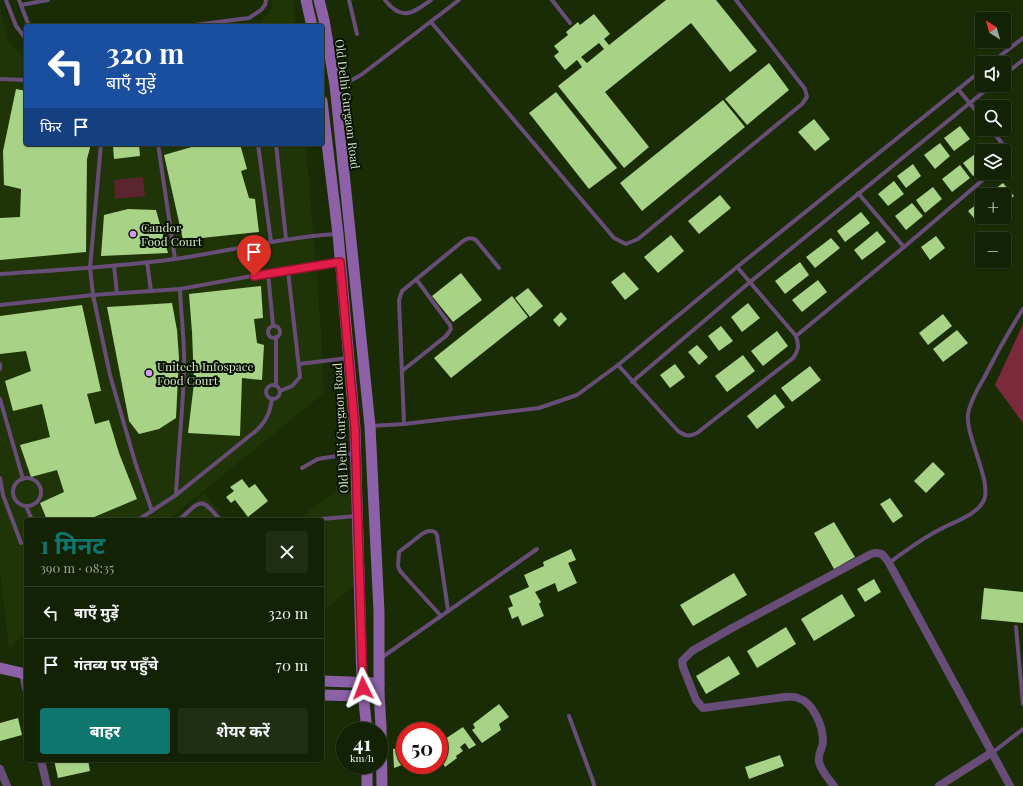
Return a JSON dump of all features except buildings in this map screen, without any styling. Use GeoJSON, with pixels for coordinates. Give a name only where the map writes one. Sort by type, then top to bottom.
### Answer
{"type":"FeatureCollection","features":[{"type":"Feature","properties":{"kind":"main road"},"geometry":{"type":"LineString","coordinates":[[306,0],[311,24]]}},
{"type":"Feature","properties":{"kind":"main road","name":"Old Delhi Gurgaon Road"},"geometry":{"type":"LineString","coordinates":[[319,0],[324,20],[326,51],[335,85],[370,426],[379,612],[379,695],[382,786]]}},
{"type":"Feature","properties":{"kind":"main road","name":"Old Delhi Gurgaon Road"},"geometry":{"type":"LineString","coordinates":[[324,130],[338,234],[349,358],[355,453],[362,682],[366,722]]}},
{"type":"Feature","properties":{"kind":"main road"},"geometry":{"type":"LineString","coordinates":[[0,668],[24,674]]}},
{"type":"Feature","properties":{"kind":"main road"},"geometry":{"type":"LineString","coordinates":[[324,681],[379,683]]}},
{"type":"Feature","properties":{"kind":"main road"},"geometry":{"type":"LineString","coordinates":[[324,695],[379,695]]}},
{"type":"Feature","properties":{"kind":"main road"},"geometry":{"type":"LineString","coordinates":[[367,786],[368,774]]}},
{"type":"Feature","properties":{"kind":"street"},"geometry":{"type":"LineString","coordinates":[[834,786],[819,763],[819,755],[823,742],[819,721],[815,713],[803,700],[785,697],[703,708],[696,700],[682,661],[692,651],[732,628],[871,554],[878,552],[884,554],[889,562],[1010,786]]}},
{"type":"Feature","properties":{"kind":"street"},"geometry":{"type":"LineString","coordinates":[[939,786],[991,753]]}},
{"type":"Feature","properties":{"kind":"street"},"geometry":{"type":"LineString","coordinates":[[41,762],[47,786]]}},
{"type":"Feature","properties":{"kind":"street"},"geometry":{"type":"LineString","coordinates":[[0,769],[7,786]]}},
{"type":"Feature","properties":{"kind":"lane"},"geometry":{"type":"LineString","coordinates":[[6,0],[16,26],[24,36]]}},
{"type":"Feature","properties":{"kind":"lane"},"geometry":{"type":"LineString","coordinates":[[28,24],[20,2],[48,0]]}},
{"type":"Feature","properties":{"kind":"lane"},"geometry":{"type":"LineString","coordinates":[[202,24],[249,18],[261,10],[265,5],[266,0]]}},
{"type":"Feature","properties":{"kind":"lane"},"geometry":{"type":"LineString","coordinates":[[349,0],[357,34]]}},
{"type":"Feature","properties":{"kind":"lane"},"geometry":{"type":"LineString","coordinates":[[385,0],[393,8],[405,13],[413,13],[431,0]]}},
{"type":"Feature","properties":{"kind":"lane"},"geometry":{"type":"LineString","coordinates":[[335,85],[355,79],[459,0]]}},
{"type":"Feature","properties":{"kind":"lane"},"geometry":{"type":"LineString","coordinates":[[552,0],[570,23]]}},
{"type":"Feature","properties":{"kind":"lane"},"geometry":{"type":"LineString","coordinates":[[431,22],[614,238],[626,244],[638,240],[802,104],[807,97],[805,89],[736,0]]}},
{"type":"Feature","properties":{"kind":"lane"},"geometry":{"type":"LineString","coordinates":[[1000,56],[1023,38]]}},
{"type":"Feature","properties":{"kind":"lane"},"geometry":{"type":"LineString","coordinates":[[1011,69],[1023,60]]}},
{"type":"Feature","properties":{"kind":"lane"},"geometry":{"type":"LineString","coordinates":[[370,426],[404,424],[539,408],[577,395],[618,365],[737,267],[975,76]]}},
{"type":"Feature","properties":{"kind":"lane"},"geometry":{"type":"LineString","coordinates":[[0,79],[24,80]]}},
{"type":"Feature","properties":{"kind":"lane"},"geometry":{"type":"LineString","coordinates":[[958,90],[975,109]]}},
{"type":"Feature","properties":{"kind":"lane"},"geometry":{"type":"LineString","coordinates":[[632,382],[750,282],[983,92]]}},
{"type":"Feature","properties":{"kind":"lane"},"geometry":{"type":"LineString","coordinates":[[996,136],[1002,144]]}},
{"type":"Feature","properties":{"kind":"lane"},"geometry":{"type":"LineString","coordinates":[[101,146],[90,268],[93,295],[110,375],[135,462],[152,511]]}},
{"type":"Feature","properties":{"kind":"lane"},"geometry":{"type":"LineString","coordinates":[[158,146],[175,259]]}},
{"type":"Feature","properties":{"kind":"lane"},"geometry":{"type":"LineString","coordinates":[[258,146],[271,242]]}},
{"type":"Feature","properties":{"kind":"lane"},"geometry":{"type":"LineString","coordinates":[[276,146],[286,239]]}},
{"type":"Feature","properties":{"kind":"lane"},"geometry":{"type":"LineString","coordinates":[[796,336],[983,180]]}},
{"type":"Feature","properties":{"kind":"lane"},"geometry":{"type":"LineString","coordinates":[[858,193],[904,247]]}},
{"type":"Feature","properties":{"kind":"lane"},"geometry":{"type":"LineString","coordinates":[[0,274],[114,266],[175,259],[286,239],[338,234]]}},
{"type":"Feature","properties":{"kind":"lane"},"geometry":{"type":"LineString","coordinates":[[404,424],[399,300],[402,291],[463,240],[472,237],[499,268]]}},
{"type":"Feature","properties":{"kind":"lane"},"geometry":{"type":"LineString","coordinates":[[147,262],[151,291]]}},
{"type":"Feature","properties":{"kind":"lane"},"geometry":{"type":"LineString","coordinates":[[0,304],[117,293],[180,289],[340,262]]}},
{"type":"Feature","properties":{"kind":"lane"},"geometry":{"type":"LineString","coordinates":[[114,266],[117,293]]}},
{"type":"Feature","properties":{"kind":"lane"},"geometry":{"type":"LineString","coordinates":[[618,365],[678,431],[684,435],[691,436],[697,433],[793,358],[798,352],[799,345],[796,336],[737,267]]}},
{"type":"Feature","properties":{"kind":"lane"},"geometry":{"type":"LineString","coordinates":[[272,399],[278,397],[280,391],[292,386],[300,377],[288,271]]}},
{"type":"Feature","properties":{"kind":"lane"},"geometry":{"type":"LineString","coordinates":[[268,273],[273,325]]}},
{"type":"Feature","properties":{"kind":"lane"},"geometry":{"type":"LineString","coordinates":[[402,371],[446,336],[451,328],[416,279]]}},
{"type":"Feature","properties":{"kind":"lane"},"geometry":{"type":"LineString","coordinates":[[176,495],[178,453],[182,427],[184,367],[180,289]]}},
{"type":"Feature","properties":{"kind":"lane"},"geometry":{"type":"LineString","coordinates":[[889,562],[916,543],[976,510],[984,501],[986,490],[979,461],[967,424],[968,412],[977,390],[1023,309]]}},
{"type":"Feature","properties":{"kind":"lane"},"geometry":{"type":"LineString","coordinates":[[273,325],[280,329],[280,334],[271,338],[268,334],[268,329],[273,325]]}},
{"type":"Feature","properties":{"kind":"lane"},"geometry":{"type":"LineString","coordinates":[[276,337],[276,386],[280,391]]}},
{"type":"Feature","properties":{"kind":"lane"},"geometry":{"type":"LineString","coordinates":[[299,364],[349,358]]}},
{"type":"Feature","properties":{"kind":"lane"},"geometry":{"type":"LineString","coordinates":[[0,364],[0,369]]}},
{"type":"Feature","properties":{"kind":"lane"},"geometry":{"type":"LineString","coordinates":[[272,399],[268,396],[267,390],[270,386],[276,386]]}},
{"type":"Feature","properties":{"kind":"lane"},"geometry":{"type":"LineString","coordinates":[[0,399],[23,479]]}},
{"type":"Feature","properties":{"kind":"lane"},"geometry":{"type":"LineString","coordinates":[[142,518],[176,495],[263,424],[270,411],[272,399]]}},
{"type":"Feature","properties":{"kind":"lane"},"geometry":{"type":"LineString","coordinates":[[302,468],[318,459],[355,453]]}},
{"type":"Feature","properties":{"kind":"lane"},"geometry":{"type":"LineString","coordinates":[[0,478],[3,495],[21,543]]}},
{"type":"Feature","properties":{"kind":"lane"},"geometry":{"type":"LineString","coordinates":[[23,479],[36,482],[41,490],[40,499],[33,505],[26,506],[16,501],[14,493],[16,484],[23,479]]}},
{"type":"Feature","properties":{"kind":"lane"},"geometry":{"type":"LineString","coordinates":[[3,495],[14,493]]}},
{"type":"Feature","properties":{"kind":"lane"},"geometry":{"type":"LineString","coordinates":[[181,518],[195,506],[200,503],[204,503],[209,506],[218,518]]}},
{"type":"Feature","properties":{"kind":"lane"},"geometry":{"type":"LineString","coordinates":[[26,506],[31,518]]}},
{"type":"Feature","properties":{"kind":"lane"},"geometry":{"type":"LineString","coordinates":[[324,519],[357,516]]}},
{"type":"Feature","properties":{"kind":"lane"},"geometry":{"type":"LineString","coordinates":[[441,616],[400,571],[398,566],[399,552],[426,532],[435,532],[437,535],[448,610]]}},
{"type":"Feature","properties":{"kind":"lane"},"geometry":{"type":"LineString","coordinates":[[379,659],[537,549]]}},
{"type":"Feature","properties":{"kind":"lane"},"geometry":{"type":"LineString","coordinates":[[1016,628],[1023,704]]}},
{"type":"Feature","properties":{"kind":"lane"},"geometry":{"type":"LineString","coordinates":[[569,716],[594,786]]}},
{"type":"Feature","properties":{"kind":"lane"},"geometry":{"type":"LineString","coordinates":[[991,753],[1023,729]]}},
{"type":"Feature","properties":{"kind":"shaded area"},"geometry":{"type":"Polygon","coordinates":[[[272,0],[293,0],[296,24],[260,24],[272,9],[272,0]]]}},
{"type":"Feature","properties":{"kind":"shaded area"},"geometry":{"type":"Polygon","coordinates":[[[0,7],[8,41],[24,57],[24,146],[306,146],[321,329],[324,393],[170,518],[24,518],[24,636],[9,648],[0,573],[0,7]]]}},
{"type":"Feature","properties":{"kind":"shaded area"},"geometry":{"type":"Polygon","coordinates":[[[143,177],[145,196],[115,199],[114,180],[143,177]]]}},
{"type":"Feature","properties":{"kind":"shaded area"},"geometry":{"type":"Polygon","coordinates":[[[1023,324],[1023,423],[995,385],[1023,324]]]}},
{"type":"Feature","properties":{"kind":"shaded area"},"geometry":{"type":"Polygon","coordinates":[[[349,480],[357,584],[324,609],[324,518],[301,518],[349,480]]]}},
{"type":"Feature","properties":{"kind":"shaded area"},"geometry":{"type":"Polygon","coordinates":[[[205,493],[224,518],[175,518],[205,493]]]}},
{"type":"Feature","properties":{"kind":"place","name":"Candor Food Court"},"geometry":{"type":"Point","coordinates":[133,234]}},
{"type":"Feature","properties":{"kind":"place","name":"Unitech Infospace Food Court"},"geometry":{"type":"Point","coordinates":[149,373]}},
{"type":"Feature","properties":{"kind":"route"},"geometry":{"type":"LineString","coordinates":[[254,276],[340,262],[355,429],[363,688]]}}]}
